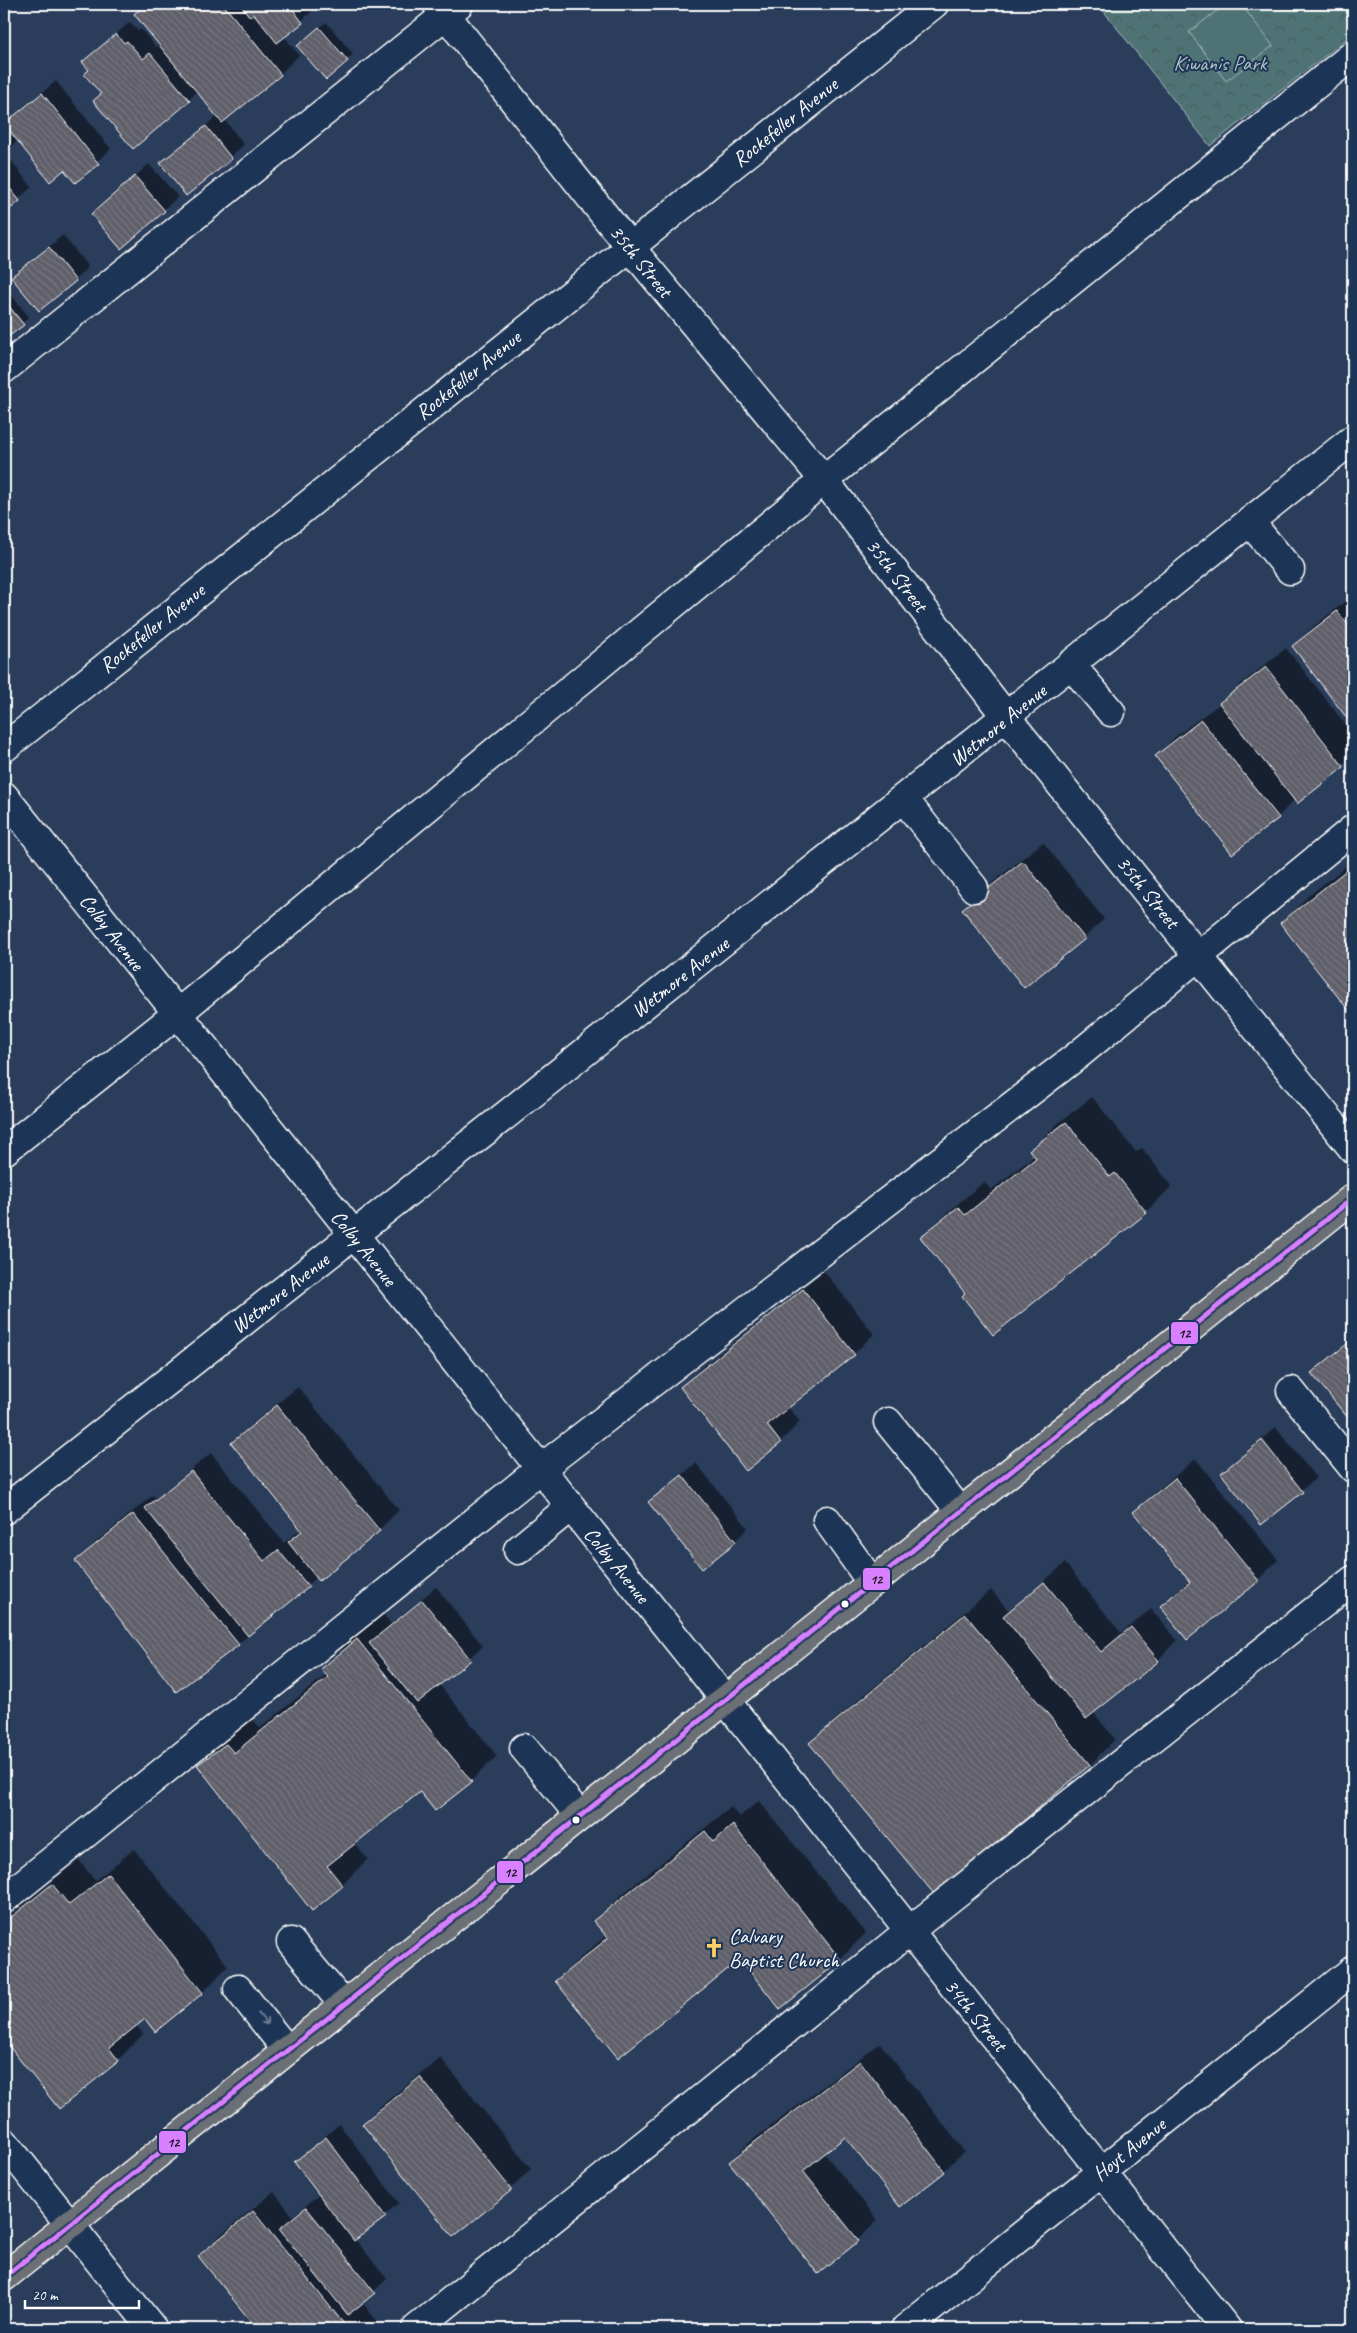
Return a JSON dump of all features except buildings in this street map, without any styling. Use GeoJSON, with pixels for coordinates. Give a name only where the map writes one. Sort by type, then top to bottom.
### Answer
{"type":"FeatureCollection","features":[{"type":"Feature","properties":{"kind":"main road"},"geometry":{"type":"LineString","coordinates":[[4,2277],[1353,1198]]}},
{"type":"Feature","properties":{"kind":"street","name":"Rockefeller Avenue"},"geometry":{"type":"LineString","coordinates":[[4,748],[629,246],[934,4]]}},
{"type":"Feature","properties":{"kind":"street","name":"35th Street"},"geometry":{"type":"LineString","coordinates":[[447,7],[629,246],[824,480],[1007,718],[1200,956],[1353,1149]]}},
{"type":"Feature","properties":{"kind":"street"},"geometry":{"type":"LineString","coordinates":[[4,369],[447,7]]}},
{"type":"Feature","properties":{"kind":"street"},"geometry":{"type":"LineString","coordinates":[[4,1151],[177,1014],[824,480],[1353,55]]}},
{"type":"Feature","properties":{"kind":"street","name":"Wetmore Avenue"},"geometry":{"type":"LineString","coordinates":[[4,1510],[354,1236],[1007,718],[1353,439]]}},
{"type":"Feature","properties":{"kind":"street"},"geometry":{"type":"LineString","coordinates":[[1250,522],[1290,570]]}},
{"type":"Feature","properties":{"kind":"street"},"geometry":{"type":"LineString","coordinates":[[1072,666],[1110,712]]}},
{"type":"Feature","properties":{"kind":"street","name":"Colby Avenue"},"geometry":{"type":"LineString","coordinates":[[4,796],[725,1700]]}},
{"type":"Feature","properties":{"kind":"street"},"geometry":{"type":"LineString","coordinates":[[904,799],[974,888]]}},
{"type":"Feature","properties":{"kind":"street"},"geometry":{"type":"LineString","coordinates":[[4,1899],[29,1865],[1078,1055],[1353,829]]}},
{"type":"Feature","properties":{"kind":"street"},"geometry":{"type":"LineString","coordinates":[[1291,1391],[1353,1468]]}},
{"type":"Feature","properties":{"kind":"street"},"geometry":{"type":"LineString","coordinates":[[888,1422],[961,1512]]}},
{"type":"Feature","properties":{"kind":"street"},"geometry":{"type":"LineString","coordinates":[[518,1550],[570,1507]]}},
{"type":"Feature","properties":{"kind":"street"},"geometry":{"type":"LineString","coordinates":[[828,1520],[872,1583]]}},
{"type":"Feature","properties":{"kind":"street"},"geometry":{"type":"LineString","coordinates":[[416,2329],[909,1931],[1353,1580]]}},
{"type":"Feature","properties":{"kind":"street","name":"34th Street"},"geometry":{"type":"LineString","coordinates":[[725,1700],[1227,2329]]}},
{"type":"Feature","properties":{"kind":"street"},"geometry":{"type":"LineString","coordinates":[[524,1748],[580,1816]]}},
{"type":"Feature","properties":{"kind":"street"},"geometry":{"type":"LineString","coordinates":[[291,1942],[344,2005]]}},
{"type":"Feature","properties":{"kind":"street","name":"Hoyt Avenue"},"geometry":{"type":"LineString","coordinates":[[905,2329],[1353,1970]]}},
{"type":"Feature","properties":{"kind":"street"},"geometry":{"type":"LineString","coordinates":[[238,1988],[287,2050]]}},
{"type":"Feature","properties":{"kind":"street"},"geometry":{"type":"LineString","coordinates":[[4,2142],[153,2329]]}},
{"type":"Feature","properties":{"kind":"green space","name":"Kiwanis Park"},"geometry":{"type":"Polygon","coordinates":[[[1098,4],[1353,4],[1353,34],[1210,146],[1098,4]]]}},
{"type":"Feature","properties":{"kind":"green space"},"geometry":{"type":"Polygon","coordinates":[[[1226,4],[1241,4],[1273,46],[1226,81],[1189,32],[1226,4]]]}},
{"type":"Feature","properties":{"kind":"transit line","name":"12"},"geometry":{"type":"LineString","coordinates":[[4,2277],[1353,1198]]}},
{"type":"Feature","properties":{"kind":"place","name":"Calvary Baptist Church"},"geometry":{"type":"Point","coordinates":[714,1948]}}]}
